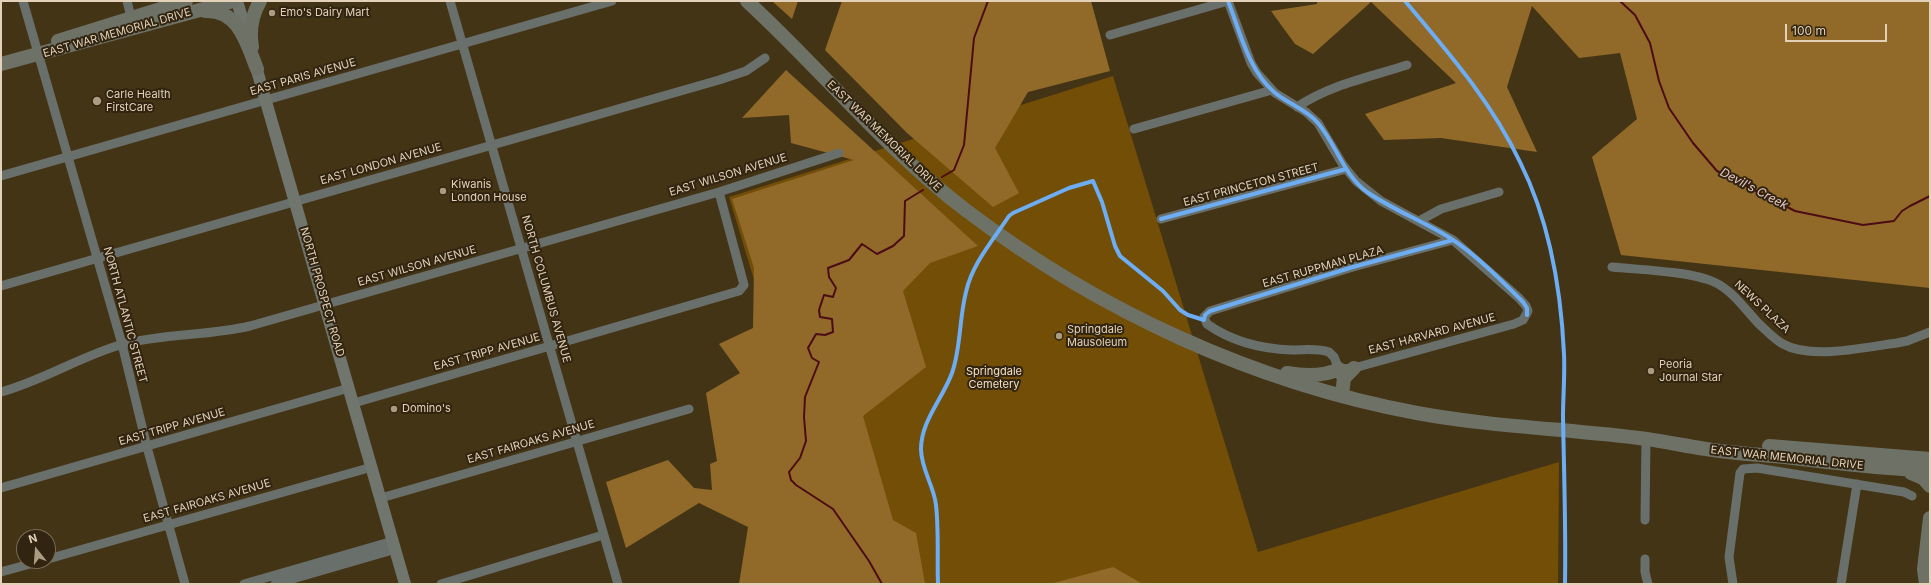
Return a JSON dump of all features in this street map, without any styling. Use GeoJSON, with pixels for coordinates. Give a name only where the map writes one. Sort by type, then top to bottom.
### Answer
{"type":"FeatureCollection","features":[{"type":"Feature","properties":{"kind":"highway","name":"EAST WAR MEMORIAL DRIVE"},"geometry":{"type":"LineString","coordinates":[[1,64],[38,52],[131,17],[186,1]]}},
{"type":"Feature","properties":{"kind":"highway","name":"EAST WAR MEMORIAL DRIVE"},"geometry":{"type":"LineString","coordinates":[[1,60],[38,52],[233,1]]}},
{"type":"Feature","properties":{"kind":"highway"},"geometry":{"type":"LineString","coordinates":[[253,55],[251,28],[253,16],[260,1]]}},
{"type":"Feature","properties":{"kind":"highway","name":"EAST WAR MEMORIAL DRIVE"},"geometry":{"type":"LineString","coordinates":[[747,1],[880,135],[926,177],[970,214],[1051,268],[1110,302],[1162,329],[1238,362],[1290,381],[1342,395],[1401,410],[1468,421],[1646,439],[1707,441],[1866,461],[1930,472]]}},
{"type":"Feature","properties":{"kind":"highway"},"geometry":{"type":"LineString","coordinates":[[148,24],[203,12],[212,11],[224,14],[234,21],[240,28],[257,69]]}},
{"type":"Feature","properties":{"kind":"highway"},"geometry":{"type":"LineString","coordinates":[[1238,362],[1272,371],[1305,375],[1346,372],[1342,395]]}},
{"type":"Feature","properties":{"kind":"highway"},"geometry":{"type":"LineString","coordinates":[[1866,461],[1930,452]]}},
{"type":"Feature","properties":{"kind":"highway","name":"EAST WAR MEMORIAL DRIVE"},"geometry":{"type":"LineString","coordinates":[[1866,461],[1930,459]]}},
{"type":"Feature","properties":{"kind":"highway"},"geometry":{"type":"LineString","coordinates":[[1866,461],[1916,475],[1925,479],[1930,486]]}},
{"type":"Feature","properties":{"kind":"highway"},"geometry":{"type":"LineString","coordinates":[[1926,584],[1924,568],[1930,518]]}},
{"type":"Feature","properties":{"kind":"main road","name":"NORTH PROSPECT ROAD"},"geometry":{"type":"LineString","coordinates":[[237,1],[350,388],[405,584]]}},
{"type":"Feature","properties":{"kind":"street","name":"NORTH ATLANTIC STREET"},"geometry":{"type":"LineString","coordinates":[[23,1],[122,344],[147,447],[185,584]]}},
{"type":"Feature","properties":{"kind":"street"},"geometry":{"type":"LineString","coordinates":[[127,1],[131,17]]}},
{"type":"Feature","properties":{"kind":"street","name":"NORTH COLUMBUS AVENUE"},"geometry":{"type":"LineString","coordinates":[[450,1],[618,584]]}},
{"type":"Feature","properties":{"kind":"street","name":"EAST PARIS AVENUE"},"geometry":{"type":"LineString","coordinates":[[1,176],[612,1]]}},
{"type":"Feature","properties":{"kind":"street"},"geometry":{"type":"LineString","coordinates":[[1110,35],[1228,1],[1252,63],[1272,90],[1306,112],[1320,125],[1346,169],[1367,192],[1453,240]]}},
{"type":"Feature","properties":{"kind":"street","name":"EAST LONDON AVENUE"},"geometry":{"type":"LineString","coordinates":[[1,286],[744,72],[765,58]]}},
{"type":"Feature","properties":{"kind":"street"},"geometry":{"type":"LineString","coordinates":[[1297,106],[1308,99],[1339,87],[1407,65]]}},
{"type":"Feature","properties":{"kind":"street"},"geometry":{"type":"LineString","coordinates":[[1134,129],[1272,90]]}},
{"type":"Feature","properties":{"kind":"street","name":"EAST WILSON AVENUE"},"geometry":{"type":"LineString","coordinates":[[1,392],[33,382],[85,358],[122,344],[166,336],[230,330],[325,305],[719,192],[839,153]]}},
{"type":"Feature","properties":{"kind":"street","name":"EAST PRINCETON STREET"},"geometry":{"type":"LineString","coordinates":[[1161,219],[1346,169]]}},
{"type":"Feature","properties":{"kind":"street","name":"EAST TRIPP AVENUE"},"geometry":{"type":"LineString","coordinates":[[354,403],[733,294],[742,289],[744,285],[719,192]]}},
{"type":"Feature","properties":{"kind":"street"},"geometry":{"type":"LineString","coordinates":[[1419,221],[1441,209],[1499,192]]}},
{"type":"Feature","properties":{"kind":"street","name":"EAST HARVARD AVENUE"},"geometry":{"type":"LineString","coordinates":[[1346,372],[1523,320],[1527,315],[1527,308],[1523,302],[1453,240]]}},
{"type":"Feature","properties":{"kind":"street","name":"EAST RUPPMAN PLAZA"},"geometry":{"type":"LineString","coordinates":[[1346,372],[1329,352],[1273,349],[1254,345],[1209,326],[1205,321],[1205,314],[1268,292],[1453,240]]}},
{"type":"Feature","properties":{"kind":"street","name":"NEWS PLAZA"},"geometry":{"type":"LineString","coordinates":[[1612,267],[1695,276],[1714,282],[1730,293],[1775,338],[1794,349],[1826,352],[1913,340],[1930,332]]}},
{"type":"Feature","properties":{"kind":"street","name":"EAST TRIPP AVENUE"},"geometry":{"type":"LineString","coordinates":[[1,488],[350,388]]}},
{"type":"Feature","properties":{"kind":"street","name":"EAST FAIROAKS AVENUE"},"geometry":{"type":"LineString","coordinates":[[381,498],[688,409]]}},
{"type":"Feature","properties":{"kind":"street"},"geometry":{"type":"LineString","coordinates":[[1645,520],[1646,439]]}},
{"type":"Feature","properties":{"kind":"street","name":"EAST FAIROAKS AVENUE"},"geometry":{"type":"LineString","coordinates":[[56,557],[372,467]]}},
{"type":"Feature","properties":{"kind":"street"},"geometry":{"type":"LineString","coordinates":[[1732,584],[1729,557],[1742,470],[1757,468],[1904,492],[1912,496]]}},
{"type":"Feature","properties":{"kind":"street"},"geometry":{"type":"LineString","coordinates":[[1841,584],[1857,484]]}},
{"type":"Feature","properties":{"kind":"street"},"geometry":{"type":"LineString","coordinates":[[441,584],[603,535]]}},
{"type":"Feature","properties":{"kind":"street"},"geometry":{"type":"LineString","coordinates":[[244,584],[394,545]]}},
{"type":"Feature","properties":{"kind":"street"},"geometry":{"type":"LineString","coordinates":[[275,584],[394,545]]}},
{"type":"Feature","properties":{"kind":"street"},"geometry":{"type":"LineString","coordinates":[[1645,559],[1645,572],[1648,584]]}},
{"type":"Feature","properties":{"kind":"street"},"geometry":{"type":"LineString","coordinates":[[1,572],[16,568]]}},
{"type":"Feature","properties":{"kind":"green space","name":"Springdale Cemetery"},"geometry":{"type":"Polygon","coordinates":[[[1113,76],[1258,552],[1559,462],[1558,584],[846,584],[729,197],[1113,76]]]}},
{"type":"Feature","properties":{"kind":"shaded area"},"geometry":{"type":"Polygon","coordinates":[[[772,1],[798,1],[792,19],[772,1]]]}},
{"type":"Feature","properties":{"kind":"shaded area"},"geometry":{"type":"Polygon","coordinates":[[[842,1],[1091,1],[1110,71],[1028,92],[995,148],[1019,193],[993,207],[907,133],[825,50],[842,1]]]}},
{"type":"Feature","properties":{"kind":"shaded area"},"geometry":{"type":"Polygon","coordinates":[[[1317,1],[1930,1],[1930,288],[1621,255],[1592,157],[1637,119],[1620,53],[1579,58],[1532,6],[1507,87],[1537,152],[1441,138],[1384,140],[1365,114],[1456,83],[1371,2],[1313,54],[1295,44],[1271,11],[1317,4],[1317,1]]]}},
{"type":"Feature","properties":{"kind":"shaded area"},"geometry":{"type":"Polygon","coordinates":[[[786,70],[978,246],[930,263],[903,291],[926,367],[863,416],[893,520],[916,533],[925,584],[739,584],[748,527],[699,503],[626,548],[606,482],[668,460],[694,488],[712,490],[710,464],[717,461],[706,393],[740,373],[719,344],[753,328],[754,268],[732,199],[854,160],[791,143],[789,115],[742,118],[786,70]]]}},
{"type":"Feature","properties":{"kind":"shaded area"},"geometry":{"type":"Polygon","coordinates":[[[1113,567],[1141,583],[1050,584],[1113,567]]]}},
{"type":"Feature","properties":{"kind":"waterway"},"geometry":{"type":"LineString","coordinates":[[942,177],[954,170],[964,145],[974,38],[988,1]]}},
{"type":"Feature","properties":{"kind":"waterway","name":"Devil's Creek"},"geometry":{"type":"LineString","coordinates":[[1620,1],[1635,15],[1650,43],[1659,81],[1669,108],[1693,143],[1717,171],[1795,211],[1863,225],[1894,221],[1902,211],[1930,196]]}},
{"type":"Feature","properties":{"kind":"waterway"},"geometry":{"type":"LineString","coordinates":[[882,584],[869,561],[833,509],[796,485],[791,480],[789,472],[800,458],[806,441],[804,417],[805,397],[819,362],[812,358],[808,348],[816,334],[825,335],[833,332],[832,319],[820,317],[819,310],[824,295],[833,297],[836,288],[829,277],[828,268],[849,260],[862,244],[877,254],[893,246],[904,236],[905,201],[923,190]]}},
{"type":"Feature","properties":{"kind":"cycle path"},"geometry":{"type":"LineString","coordinates":[[1228,1],[1246,50],[1265,83],[1274,92],[1308,114],[1318,123],[1346,168],[1359,185],[1367,192],[1440,232],[1469,251],[1523,302],[1527,308],[1527,315]]}},
{"type":"Feature","properties":{"kind":"cycle path"},"geometry":{"type":"LineString","coordinates":[[1405,1],[1468,78],[1496,118],[1530,184],[1546,231],[1552,255],[1560,305],[1564,354],[1563,417],[1565,584]]}},
{"type":"Feature","properties":{"kind":"cycle path"},"geometry":{"type":"LineString","coordinates":[[1161,219],[1346,169]]}},
{"type":"Feature","properties":{"kind":"cycle path"},"geometry":{"type":"LineString","coordinates":[[938,584],[936,505],[933,491],[923,464],[921,449],[922,439],[928,419],[952,373],[959,344],[966,292],[973,272],[984,252],[1009,216],[1013,213],[1069,188],[1093,181],[1102,202],[1115,246],[1120,256],[1163,291],[1180,310],[1188,315],[1204,320],[1205,315],[1210,311],[1353,267],[1453,240]]}},
{"type":"Feature","properties":{"kind":"place","name":"Emo's Dairy Mart"},"geometry":{"type":"Point","coordinates":[272,13]}},
{"type":"Feature","properties":{"kind":"place","name":"Carle Health FirstCare"},"geometry":{"type":"Point","coordinates":[97,101]}},
{"type":"Feature","properties":{"kind":"place","name":"Kiwanis London House"},"geometry":{"type":"Point","coordinates":[443,191]}},
{"type":"Feature","properties":{"kind":"place","name":"Springdale Mausoleum"},"geometry":{"type":"Point","coordinates":[1059,336]}},
{"type":"Feature","properties":{"kind":"place","name":"Peoria Journal Star"},"geometry":{"type":"Point","coordinates":[1651,371]}},
{"type":"Feature","properties":{"kind":"place","name":"Domino's"},"geometry":{"type":"Point","coordinates":[394,409]}}]}
